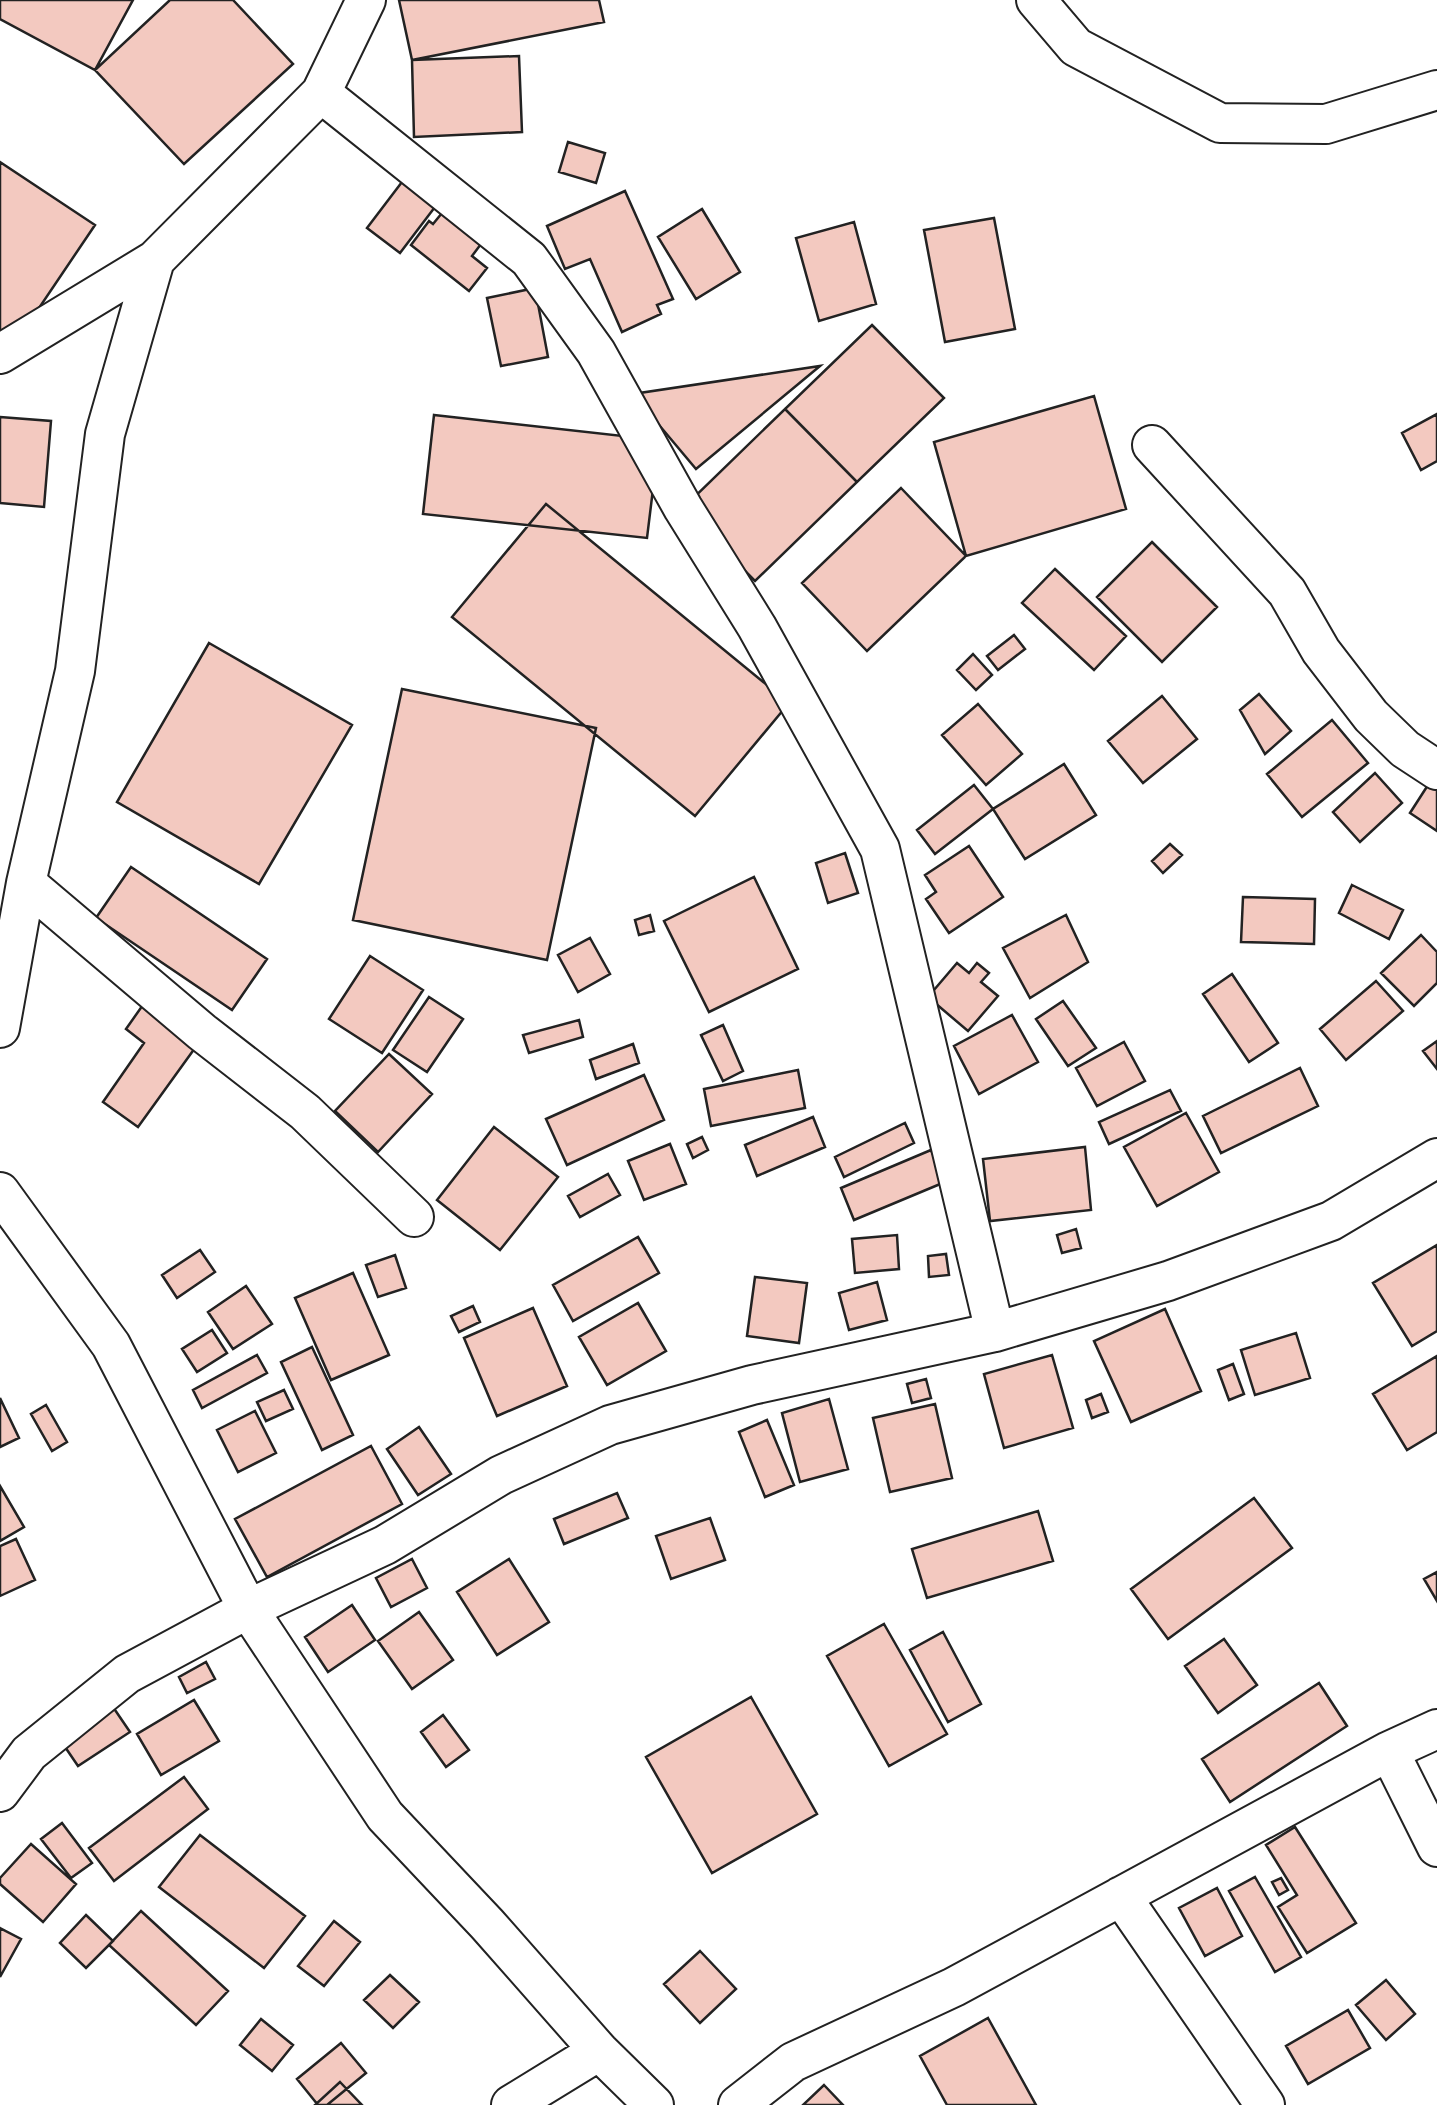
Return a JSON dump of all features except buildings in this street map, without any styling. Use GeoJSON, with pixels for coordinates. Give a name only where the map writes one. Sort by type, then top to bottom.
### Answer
{"type":"FeatureCollection","features":[{"type":"Feature","properties":{"kind":"street"},"geometry":{"type":"LineString","coordinates":[[0,354],[155,260],[321,94],[366,0]]}},
{"type":"Feature","properties":{"kind":"street"},"geometry":{"type":"LineString","coordinates":[[1036,0],[1076,47],[1220,123],[1326,124],[1437,90]]}},
{"type":"Feature","properties":{"kind":"street"},"geometry":{"type":"LineString","coordinates":[[321,94],[529,258],[596,352],[683,508],[757,627],[880,849],[995,1332]]}},
{"type":"Feature","properties":{"kind":"street"},"geometry":{"type":"LineString","coordinates":[[0,1028],[26,883],[76,670],[105,434],[155,260]]}},
{"type":"Feature","properties":{"kind":"street"},"geometry":{"type":"LineString","coordinates":[[1152,445],[1287,592],[1321,651],[1371,716],[1405,749],[1437,770]]}},
{"type":"Feature","properties":{"kind":"street"},"geometry":{"type":"LineString","coordinates":[[26,883],[202,1032],[305,1112],[414,1217]]}},
{"type":"Feature","properties":{"kind":"street"},"geometry":{"type":"LineString","coordinates":[[0,1792],[29,1753],[127,1674],[248,1609],[385,1545],[501,1475],[610,1425],[752,1385],[995,1332],[1168,1281],[1331,1221],[1437,1158]]}},
{"type":"Feature","properties":{"kind":"street"},"geometry":{"type":"LineString","coordinates":[[0,1192],[111,1345],[248,1609],[384,1816],[487,1924],[599,2052],[654,2105]]}},
{"type":"Feature","properties":{"kind":"street"},"geometry":{"type":"LineString","coordinates":[[738,2105],[793,2062],[954,1987],[1389,1751],[1437,1729]]}},
{"type":"Feature","properties":{"kind":"street"},"geometry":{"type":"LineString","coordinates":[[1389,1751],[1437,1847]]}},
{"type":"Feature","properties":{"kind":"street"},"geometry":{"type":"LineString","coordinates":[[1121,1896],[1265,2105]]}},
{"type":"Feature","properties":{"kind":"street"},"geometry":{"type":"LineString","coordinates":[[512,2105],[599,2052]]}}]}
